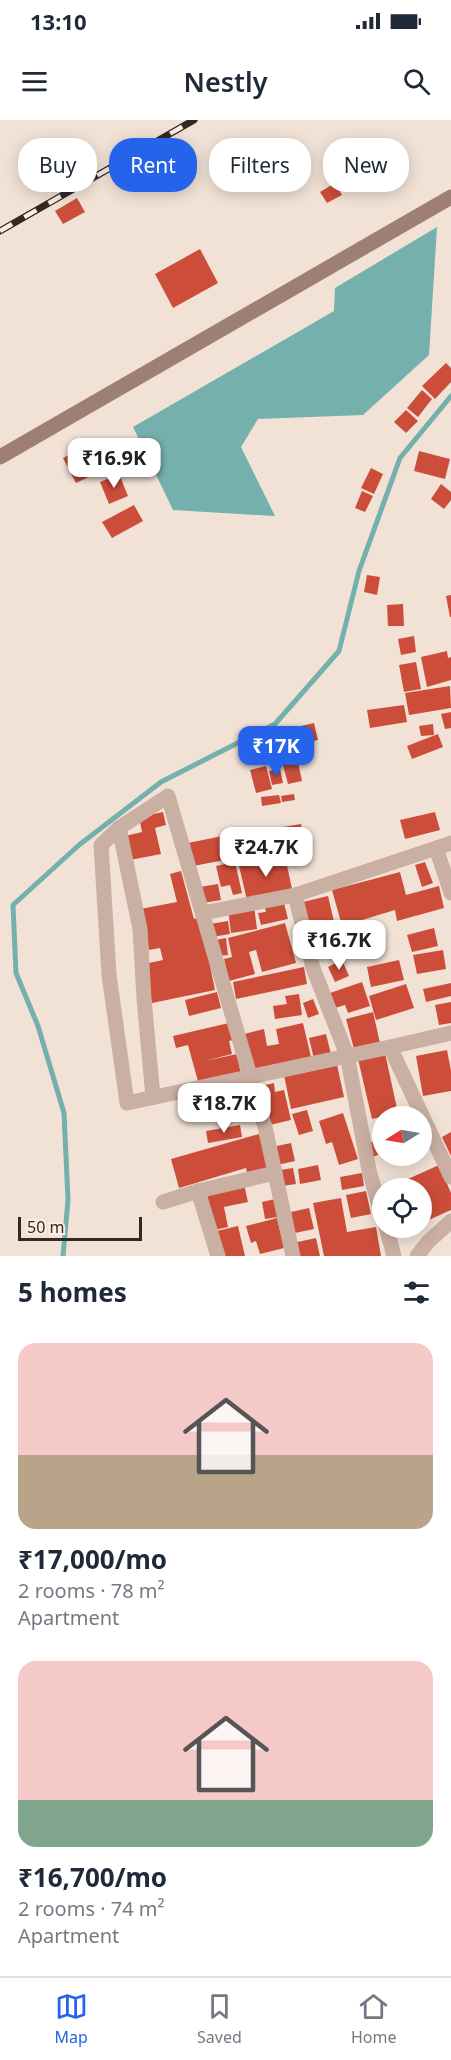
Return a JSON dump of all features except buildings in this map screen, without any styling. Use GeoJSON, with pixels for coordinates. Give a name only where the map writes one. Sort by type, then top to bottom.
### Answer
{"type":"FeatureCollection","features":[{"type":"Feature","properties":{"kind":"street"},"geometry":{"type":"LineString","coordinates":[[0,456],[451,197]]}},
{"type":"Feature","properties":{"kind":"street"},"geometry":{"type":"LineString","coordinates":[[293,1256],[265,1127],[251,1078],[203,913],[168,796],[119,828],[101,845],[109,975],[127,1103],[251,1078],[291,1066],[451,1033]]}},
{"type":"Feature","properties":{"kind":"street"},"geometry":{"type":"LineString","coordinates":[[119,828],[140,928],[153,1097]]}},
{"type":"Feature","properties":{"kind":"street"},"geometry":{"type":"LineString","coordinates":[[203,913],[296,895],[444,846],[451,893]]}},
{"type":"Feature","properties":{"kind":"street"},"geometry":{"type":"LineString","coordinates":[[296,895],[313,968],[347,1055],[372,1181]]}},
{"type":"Feature","properties":{"kind":"street"},"geometry":{"type":"LineString","coordinates":[[390,1047],[451,1177]]}},
{"type":"Feature","properties":{"kind":"street"},"geometry":{"type":"LineString","coordinates":[[163,1202],[198,1191],[275,1173]]}},
{"type":"Feature","properties":{"kind":"street"},"geometry":{"type":"LineString","coordinates":[[198,1191],[218,1256]]}},
{"type":"Feature","properties":{"kind":"street"},"geometry":{"type":"LineString","coordinates":[[417,1256],[428,1242],[451,1221]]}},
{"type":"Feature","properties":{"kind":"street"},"geometry":{"type":"LineString","coordinates":[[389,1238],[394,1256]]}},
{"type":"Feature","properties":{"kind":"water"},"geometry":{"type":"Polygon","coordinates":[[[437,227],[429,355],[363,415],[258,419],[241,447],[275,516],[173,510],[133,427],[334,311],[335,288],[437,227]]]}},
{"type":"Feature","properties":{"kind":"waterway"},"geometry":{"type":"LineString","coordinates":[[63,1256],[68,1200],[64,1113],[38,1026],[16,973],[13,905],[79,845],[161,782],[275,724],[339,651],[359,571],[400,458],[451,396]]}},
{"type":"Feature","properties":{"kind":"railway"},"geometry":{"type":"LineString","coordinates":[[0,231],[194,120]]}}]}
